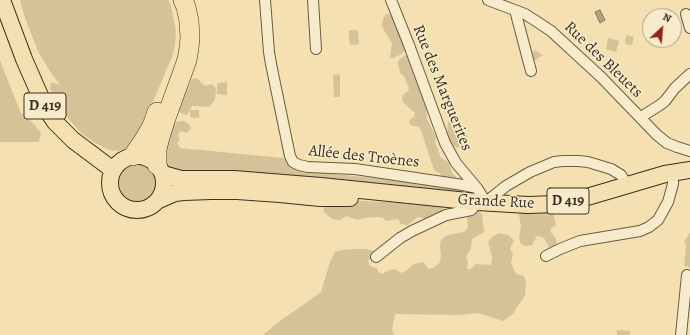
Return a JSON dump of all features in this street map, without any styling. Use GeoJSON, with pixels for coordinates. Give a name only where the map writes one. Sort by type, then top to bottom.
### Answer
{"type":"FeatureCollection","features":[{"type":"Feature","properties":{"kind":"highway"},"geometry":{"type":"LineString","coordinates":[[133,156],[152,126],[180,48],[181,29],[179,14],[173,0]]}},
{"type":"Feature","properties":{"kind":"highway"},"geometry":{"type":"LineString","coordinates":[[160,170],[158,149],[160,137],[187,60],[189,48],[189,21],[183,0]]}},
{"type":"Feature","properties":{"kind":"main road","name":"D 419"},"geometry":{"type":"LineString","coordinates":[[2,0],[34,83],[45,106],[55,122],[73,140],[113,170]]}},
{"type":"Feature","properties":{"kind":"main road"},"geometry":{"type":"LineString","coordinates":[[133,156],[140,156],[152,161],[160,170],[164,185],[162,196],[154,204],[144,210],[133,210],[122,206],[114,198],[110,187],[111,176],[113,170],[122,161],[133,156]]}},
{"type":"Feature","properties":{"kind":"main road","name":"D 419"},"geometry":{"type":"LineString","coordinates":[[160,170],[181,178],[321,186],[398,196]]}},
{"type":"Feature","properties":{"kind":"main road","name":"Grande Rue"},"geometry":{"type":"LineString","coordinates":[[398,196],[442,198],[480,197],[528,205],[556,204],[587,197],[673,172],[690,170]]}},
{"type":"Feature","properties":{"kind":"main road","name":"D 419"},"geometry":{"type":"LineString","coordinates":[[158,200],[175,193],[211,191],[266,193],[320,198],[398,196]]}},
{"type":"Feature","properties":{"kind":"street","name":"Allée des Troènes"},"geometry":{"type":"LineString","coordinates":[[265,0],[271,64],[290,156],[293,162],[308,167],[355,169],[480,197]]}},
{"type":"Feature","properties":{"kind":"street"},"geometry":{"type":"LineString","coordinates":[[313,0],[316,49]]}},
{"type":"Feature","properties":{"kind":"street","name":"Rue des Marguerites"},"geometry":{"type":"LineString","coordinates":[[391,0],[445,143],[456,163],[480,197]]}},
{"type":"Feature","properties":{"kind":"street","name":"Rue des Bleuets"},"geometry":{"type":"LineString","coordinates":[[488,0],[532,18],[551,31],[601,76],[657,135],[677,147],[690,151]]}},
{"type":"Feature","properties":{"kind":"street"},"geometry":{"type":"LineString","coordinates":[[517,11],[516,14],[532,71]]}},
{"type":"Feature","properties":{"kind":"street"},"geometry":{"type":"LineString","coordinates":[[686,14],[690,28]]}},
{"type":"Feature","properties":{"kind":"street"},"geometry":{"type":"LineString","coordinates":[[641,117],[665,101],[675,88],[690,74]]}},
{"type":"Feature","properties":{"kind":"street"},"geometry":{"type":"LineString","coordinates":[[376,257],[400,238],[412,231],[446,215],[471,210],[480,197],[554,162],[578,160],[611,169],[621,175],[625,185]]}},
{"type":"Feature","properties":{"kind":"street"},"geometry":{"type":"LineString","coordinates":[[546,256],[560,248],[580,241],[640,231],[649,227],[658,220],[668,202],[673,184],[673,172]]}},
{"type":"Feature","properties":{"kind":"street"},"geometry":{"type":"LineString","coordinates":[[681,335],[687,275]]}},
{"type":"Feature","properties":{"kind":"shaded area"},"geometry":{"type":"Polygon","coordinates":[[[168,0],[171,6],[176,32],[175,46],[172,57],[133,145],[118,151],[109,150],[81,133],[67,117],[53,98],[50,88],[51,82],[60,85],[39,53],[26,21],[20,1],[168,0]]]}},
{"type":"Feature","properties":{"kind":"shaded area"},"geometry":{"type":"Polygon","coordinates":[[[600,10],[605,20],[600,23],[595,12],[600,10]]]}},
{"type":"Feature","properties":{"kind":"shaded area"},"geometry":{"type":"Polygon","coordinates":[[[386,14],[394,15],[405,48],[405,51],[402,54],[393,58],[390,58],[392,43],[382,26],[383,19],[386,14]]]}},
{"type":"Feature","properties":{"kind":"shaded area"},"geometry":{"type":"Polygon","coordinates":[[[349,30],[358,30],[359,44],[350,45],[349,30]]]}},
{"type":"Feature","properties":{"kind":"shaded area"},"geometry":{"type":"Polygon","coordinates":[[[626,35],[634,37],[632,45],[625,44],[626,35]]]}},
{"type":"Feature","properties":{"kind":"shaded area"},"geometry":{"type":"Polygon","coordinates":[[[608,38],[619,41],[616,52],[606,49],[608,38]]]}},
{"type":"Feature","properties":{"kind":"shaded area"},"geometry":{"type":"Polygon","coordinates":[[[535,50],[543,55],[532,62],[529,54],[535,50]]]}},
{"type":"Feature","properties":{"kind":"shaded area"},"geometry":{"type":"Polygon","coordinates":[[[405,55],[409,56],[423,94],[427,119],[436,137],[435,142],[441,158],[448,162],[453,174],[460,181],[442,179],[440,174],[434,170],[421,130],[419,127],[410,125],[409,120],[414,117],[415,113],[404,103],[402,99],[409,88],[404,76],[400,73],[398,65],[398,61],[405,55]]]}},
{"type":"Feature","properties":{"kind":"shaded area"},"geometry":{"type":"Polygon","coordinates":[[[0,60],[21,113],[33,123],[41,133],[39,142],[0,142],[0,60]]]}},
{"type":"Feature","properties":{"kind":"shaded area"},"geometry":{"type":"Polygon","coordinates":[[[340,74],[340,97],[334,97],[333,75],[340,74]]]}},
{"type":"Feature","properties":{"kind":"shaded area"},"geometry":{"type":"Polygon","coordinates":[[[195,78],[204,85],[207,86],[210,84],[216,88],[215,100],[209,107],[192,106],[187,115],[182,114],[178,110],[179,105],[182,104],[182,97],[188,89],[191,80],[195,78]]]}},
{"type":"Feature","properties":{"kind":"shaded area"},"geometry":{"type":"Polygon","coordinates":[[[227,82],[227,95],[217,94],[217,83],[227,82]]]}},
{"type":"Feature","properties":{"kind":"shaded area"},"geometry":{"type":"Polygon","coordinates":[[[190,110],[199,110],[199,118],[190,117],[190,110]]]}},
{"type":"Feature","properties":{"kind":"shaded area"},"geometry":{"type":"Polygon","coordinates":[[[450,120],[457,122],[457,130],[468,136],[463,144],[457,148],[450,143],[447,134],[448,123],[450,120]]]}},
{"type":"Feature","properties":{"kind":"shaded area"},"geometry":{"type":"Polygon","coordinates":[[[184,121],[189,124],[191,128],[186,133],[181,131],[179,132],[178,136],[180,139],[177,143],[180,148],[283,158],[292,168],[322,173],[446,185],[463,189],[463,193],[225,170],[221,174],[175,171],[169,166],[165,157],[169,134],[174,123],[184,121]]]}},
{"type":"Feature","properties":{"kind":"shaded area"},"geometry":{"type":"Polygon","coordinates":[[[141,165],[150,170],[154,176],[154,190],[150,196],[141,201],[133,201],[124,196],[120,190],[119,179],[124,170],[130,166],[141,165]]]}},
{"type":"Feature","properties":{"kind":"shaded area"},"geometry":{"type":"Polygon","coordinates":[[[335,200],[435,204],[440,206],[445,211],[431,220],[418,217],[408,225],[401,224],[398,219],[386,221],[383,218],[378,217],[357,220],[347,216],[341,220],[332,219],[324,212],[323,206],[335,200]]]}},
{"type":"Feature","properties":{"kind":"shaded area"},"geometry":{"type":"Polygon","coordinates":[[[478,211],[482,214],[484,232],[472,239],[471,248],[466,257],[468,261],[467,269],[471,269],[476,264],[491,265],[492,257],[488,242],[493,236],[500,233],[508,235],[514,240],[510,249],[513,254],[511,263],[516,274],[524,276],[526,283],[525,296],[514,313],[503,321],[478,313],[459,315],[395,314],[392,330],[394,335],[263,335],[281,320],[321,292],[329,265],[335,252],[355,249],[374,251],[372,257],[368,261],[370,266],[378,269],[378,272],[382,274],[389,270],[395,269],[401,273],[406,271],[414,264],[423,262],[429,269],[435,267],[440,262],[441,240],[447,235],[464,232],[468,228],[467,216],[472,212],[478,211]]]}},
{"type":"Feature","properties":{"kind":"shaded area"},"geometry":{"type":"Polygon","coordinates":[[[528,211],[539,213],[547,212],[554,216],[556,226],[552,227],[550,230],[557,242],[552,249],[549,247],[544,238],[539,236],[537,236],[532,245],[525,246],[521,244],[519,239],[521,226],[519,215],[520,213],[528,211]]]}},
{"type":"Feature","properties":{"kind":"shaded area"},"geometry":{"type":"Polygon","coordinates":[[[690,232],[690,267],[684,266],[686,245],[684,242],[690,232]]]}},
{"type":"Feature","properties":{"kind":"shaded area"},"geometry":{"type":"Polygon","coordinates":[[[617,330],[630,331],[630,335],[617,335],[617,330]]]}}]}
